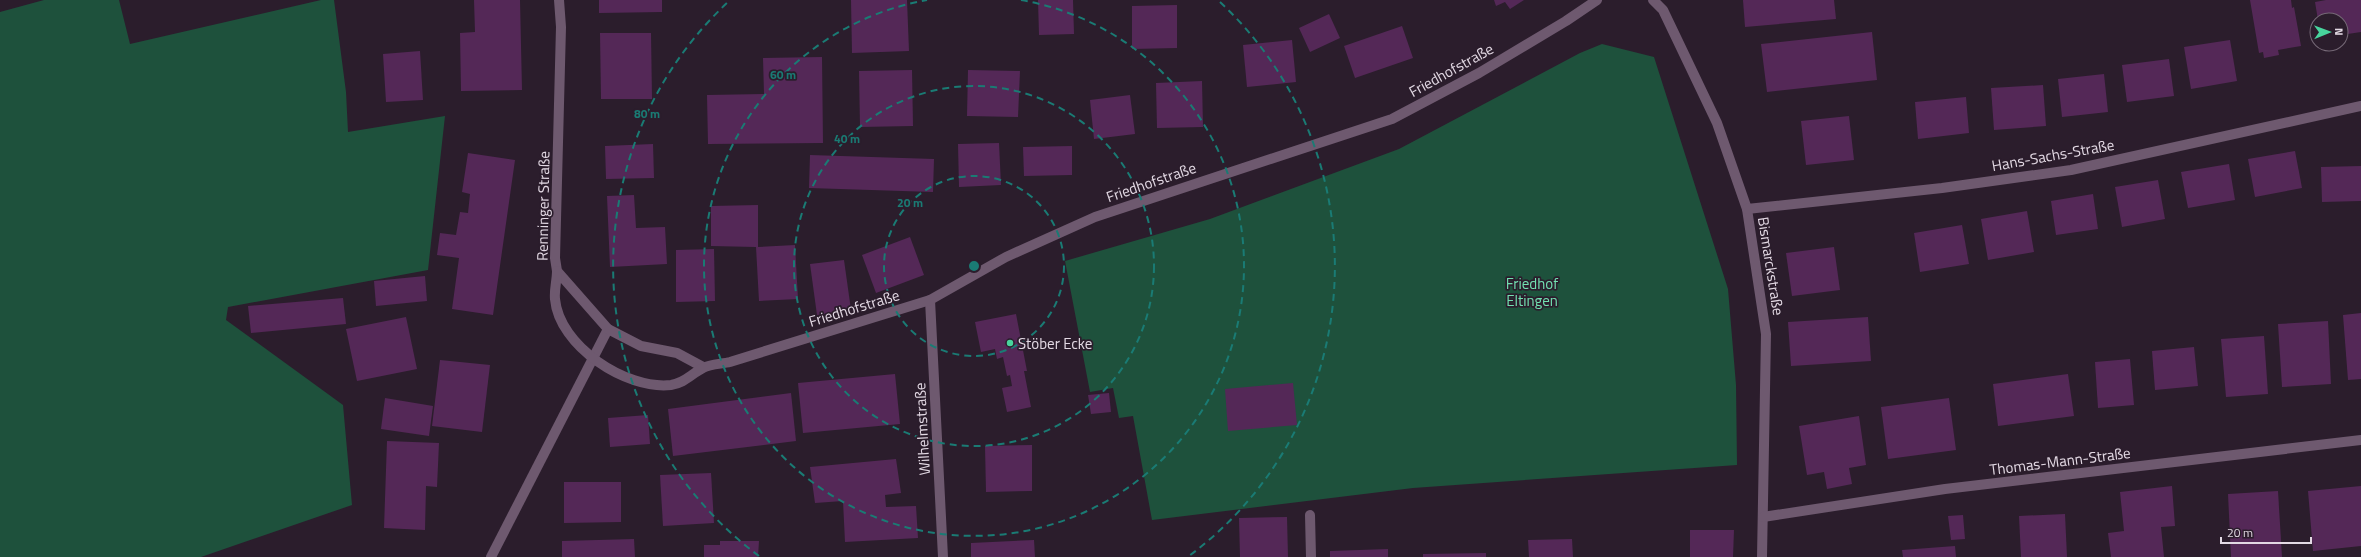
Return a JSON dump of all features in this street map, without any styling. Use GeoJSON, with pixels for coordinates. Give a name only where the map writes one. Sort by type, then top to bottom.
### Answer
{"type":"FeatureCollection","features":[{"type":"Feature","properties":{"kind":"street","name":"Renninger Straße"},"geometry":{"type":"LineString","coordinates":[[559,0],[560,50],[555,258],[557,271],[608,329]]}},
{"type":"Feature","properties":{"kind":"street","name":"Friedhofstraße"},"geometry":{"type":"LineString","coordinates":[[557,271],[555,299],[560,316],[574,340],[593,359],[614,372],[644,383],[671,385],[686,381],[703,367],[730,362],[930,300],[1006,257],[1095,217],[1392,119],[1479,73],[1566,22],[1597,0]]}},
{"type":"Feature","properties":{"kind":"street","name":"Bismarckstraße"},"geometry":{"type":"LineString","coordinates":[[1653,0],[1662,10],[1717,123],[1747,209],[1766,334],[1762,557]]}},
{"type":"Feature","properties":{"kind":"street","name":"Hans-Sachs-Straße"},"geometry":{"type":"LineString","coordinates":[[1747,209],[1942,188],[2071,170],[2361,106]]}},
{"type":"Feature","properties":{"kind":"street","name":"Wilhelmstraße"},"geometry":{"type":"LineString","coordinates":[[930,300],[943,557]]}},
{"type":"Feature","properties":{"kind":"street"},"geometry":{"type":"LineString","coordinates":[[491,557],[608,329],[641,346],[677,353],[703,367]]}},
{"type":"Feature","properties":{"kind":"street","name":"Thomas-Mann-Straße"},"geometry":{"type":"LineString","coordinates":[[1763,518],[1945,490],[2361,440]]}},
{"type":"Feature","properties":{"kind":"street"},"geometry":{"type":"LineString","coordinates":[[1310,515],[1311,557]]}},
{"type":"Feature","properties":{"kind":"green space"},"geometry":{"type":"Polygon","coordinates":[[[44,0],[119,0],[130,44],[321,0],[334,0],[346,92],[348,132],[445,116],[428,270],[228,307],[226,320],[343,405],[352,505],[201,557],[0,557],[0,12],[44,0]]]}},
{"type":"Feature","properties":{"kind":"green space","name":"Friedhof Eltingen"},"geometry":{"type":"Polygon","coordinates":[[[1602,44],[1654,57],[1728,289],[1736,385],[1737,465],[1413,488],[1152,520],[1133,416],[1119,418],[1113,388],[1090,392],[1065,261],[1210,219],[1399,149],[1580,53],[1602,44]]]}},
{"type":"Feature","properties":{"kind":"building"},"geometry":{"type":"Polygon","coordinates":[[[474,0],[520,0],[522,90],[461,91],[460,33],[475,32],[474,0]]]}},
{"type":"Feature","properties":{"kind":"building"},"geometry":{"type":"Polygon","coordinates":[[[599,0],[662,0],[662,12],[599,13],[599,0]]]}},
{"type":"Feature","properties":{"kind":"building"},"geometry":{"type":"Polygon","coordinates":[[[851,0],[907,0],[909,51],[852,53],[851,0]]]}},
{"type":"Feature","properties":{"kind":"building"},"geometry":{"type":"Polygon","coordinates":[[[1038,0],[1073,0],[1074,34],[1039,35],[1038,0]]]}},
{"type":"Feature","properties":{"kind":"building"},"geometry":{"type":"Polygon","coordinates":[[[1494,0],[1524,0],[1510,9],[1505,2],[1496,6],[1494,0]]]}},
{"type":"Feature","properties":{"kind":"building"},"geometry":{"type":"Polygon","coordinates":[[[1743,0],[1834,0],[1836,19],[1745,27],[1743,0]]]}},
{"type":"Feature","properties":{"kind":"building"},"geometry":{"type":"Polygon","coordinates":[[[2250,0],[2291,0],[2292,8],[2294,7],[2301,46],[2278,50],[2279,55],[2264,58],[2263,52],[2259,53],[2250,0]]]}},
{"type":"Feature","properties":{"kind":"building"},"geometry":{"type":"Polygon","coordinates":[[[2326,0],[2361,0],[2361,32],[2349,34],[2349,12],[2317,12],[2315,2],[2326,0]]]}},
{"type":"Feature","properties":{"kind":"building"},"geometry":{"type":"Polygon","coordinates":[[[1177,5],[1177,48],[1132,49],[1132,6],[1177,5]]]}},
{"type":"Feature","properties":{"kind":"building"},"geometry":{"type":"Polygon","coordinates":[[[1329,14],[1340,38],[1310,52],[1299,28],[1329,14]]]}},
{"type":"Feature","properties":{"kind":"building"},"geometry":{"type":"Polygon","coordinates":[[[1402,26],[1413,58],[1355,78],[1344,46],[1402,26]]]}},
{"type":"Feature","properties":{"kind":"building"},"geometry":{"type":"Polygon","coordinates":[[[1872,32],[1877,80],[1767,92],[1761,44],[1872,32]]]}},
{"type":"Feature","properties":{"kind":"building"},"geometry":{"type":"Polygon","coordinates":[[[600,33],[651,33],[652,99],[601,99],[600,33]]]}},
{"type":"Feature","properties":{"kind":"building"},"geometry":{"type":"Polygon","coordinates":[[[1292,40],[1296,82],[1247,87],[1243,45],[1292,40]]]}},
{"type":"Feature","properties":{"kind":"building"},"geometry":{"type":"Polygon","coordinates":[[[2230,40],[2237,81],[2191,89],[2184,47],[2230,40]]]}},
{"type":"Feature","properties":{"kind":"building"},"geometry":{"type":"Polygon","coordinates":[[[420,51],[423,100],[386,102],[383,54],[420,51]]]}},
{"type":"Feature","properties":{"kind":"building"},"geometry":{"type":"Polygon","coordinates":[[[822,57],[823,143],[708,144],[707,95],[764,94],[763,58],[822,57]]]}},
{"type":"Feature","properties":{"kind":"building"},"geometry":{"type":"Polygon","coordinates":[[[2169,59],[2174,96],[2127,102],[2122,65],[2169,59]]]}},
{"type":"Feature","properties":{"kind":"building"},"geometry":{"type":"Polygon","coordinates":[[[912,70],[913,126],[860,127],[859,71],[912,70]]]}},
{"type":"Feature","properties":{"kind":"building"},"geometry":{"type":"Polygon","coordinates":[[[968,70],[1020,71],[1018,117],[967,116],[968,70]]]}},
{"type":"Feature","properties":{"kind":"building"},"geometry":{"type":"Polygon","coordinates":[[[2104,74],[2108,112],[2062,117],[2058,79],[2104,74]]]}},
{"type":"Feature","properties":{"kind":"building"},"geometry":{"type":"Polygon","coordinates":[[[1202,81],[1203,127],[1157,128],[1156,83],[1202,81]]]}},
{"type":"Feature","properties":{"kind":"building"},"geometry":{"type":"Polygon","coordinates":[[[2043,85],[2046,126],[1994,130],[1991,88],[2043,85]]]}},
{"type":"Feature","properties":{"kind":"building"},"geometry":{"type":"Polygon","coordinates":[[[1130,95],[1135,134],[1094,139],[1090,100],[1130,95]]]}},
{"type":"Feature","properties":{"kind":"building"},"geometry":{"type":"Polygon","coordinates":[[[1966,97],[1969,133],[1918,139],[1915,102],[1966,97]]]}},
{"type":"Feature","properties":{"kind":"building"},"geometry":{"type":"Polygon","coordinates":[[[1849,116],[1854,160],[1806,165],[1801,121],[1849,116]]]}},
{"type":"Feature","properties":{"kind":"building"},"geometry":{"type":"Polygon","coordinates":[[[999,143],[1001,185],[959,187],[958,144],[999,143]]]}},
{"type":"Feature","properties":{"kind":"building"},"geometry":{"type":"Polygon","coordinates":[[[653,144],[654,178],[606,179],[605,146],[653,144]]]}},
{"type":"Feature","properties":{"kind":"building"},"geometry":{"type":"Polygon","coordinates":[[[1072,146],[1072,175],[1024,176],[1023,147],[1072,146]]]}},
{"type":"Feature","properties":{"kind":"building"},"geometry":{"type":"Polygon","coordinates":[[[2295,151],[2302,188],[2255,197],[2248,159],[2295,151]]]}},
{"type":"Feature","properties":{"kind":"building"},"geometry":{"type":"Polygon","coordinates":[[[468,153],[515,160],[493,315],[452,309],[459,258],[437,255],[440,233],[456,235],[460,212],[468,213],[470,194],[462,192],[468,153]]]}},
{"type":"Feature","properties":{"kind":"building"},"geometry":{"type":"Polygon","coordinates":[[[810,155],[934,159],[933,192],[809,188],[810,155]]]}},
{"type":"Feature","properties":{"kind":"building"},"geometry":{"type":"Polygon","coordinates":[[[2229,164],[2235,200],[2188,208],[2181,172],[2229,164]]]}},
{"type":"Feature","properties":{"kind":"building"},"geometry":{"type":"Polygon","coordinates":[[[2361,166],[2361,201],[2322,202],[2321,167],[2361,166]]]}},
{"type":"Feature","properties":{"kind":"building"},"geometry":{"type":"Polygon","coordinates":[[[2158,180],[2165,219],[2122,227],[2115,187],[2158,180]]]}},
{"type":"Feature","properties":{"kind":"building"},"geometry":{"type":"Polygon","coordinates":[[[2093,194],[2098,229],[2056,235],[2051,201],[2093,194]]]}},
{"type":"Feature","properties":{"kind":"building"},"geometry":{"type":"Polygon","coordinates":[[[634,195],[636,228],[665,227],[667,264],[610,267],[607,196],[634,195]]]}},
{"type":"Feature","properties":{"kind":"building"},"geometry":{"type":"Polygon","coordinates":[[[758,205],[758,247],[795,245],[798,299],[759,301],[756,247],[711,246],[711,206],[758,205]]]}},
{"type":"Feature","properties":{"kind":"building"},"geometry":{"type":"Polygon","coordinates":[[[2027,211],[2034,252],[1988,260],[1981,219],[2027,211]]]}},
{"type":"Feature","properties":{"kind":"building"},"geometry":{"type":"Polygon","coordinates":[[[1962,225],[1969,264],[1920,272],[1914,233],[1962,225]]]}},
{"type":"Feature","properties":{"kind":"building"},"geometry":{"type":"Polygon","coordinates":[[[910,237],[924,275],[876,293],[862,255],[910,237]]]}},
{"type":"Feature","properties":{"kind":"building"},"geometry":{"type":"Polygon","coordinates":[[[1834,247],[1840,290],[1792,296],[1786,253],[1834,247]]]}},
{"type":"Feature","properties":{"kind":"building"},"geometry":{"type":"Polygon","coordinates":[[[714,249],[715,301],[676,302],[676,250],[714,249]]]}},
{"type":"Feature","properties":{"kind":"building"},"geometry":{"type":"Polygon","coordinates":[[[844,260],[851,310],[817,315],[810,264],[844,260]]]}},
{"type":"Feature","properties":{"kind":"building"},"geometry":{"type":"Polygon","coordinates":[[[425,276],[427,301],[376,306],[374,281],[425,276]]]}},
{"type":"Feature","properties":{"kind":"building"},"geometry":{"type":"Polygon","coordinates":[[[343,298],[346,324],[251,333],[248,306],[343,298]]]}},
{"type":"Feature","properties":{"kind":"building"},"geometry":{"type":"Polygon","coordinates":[[[2361,313],[2361,379],[2348,380],[2343,315],[2361,313]]]}},
{"type":"Feature","properties":{"kind":"building"},"geometry":{"type":"Polygon","coordinates":[[[1016,314],[1027,371],[1024,371],[1031,407],[1007,412],[1002,388],[1012,386],[1010,375],[1007,376],[1003,357],[997,359],[995,349],[981,352],[975,322],[1016,314]]]}},
{"type":"Feature","properties":{"kind":"building"},"geometry":{"type":"Polygon","coordinates":[[[406,317],[417,369],[357,381],[346,329],[406,317]]]}},
{"type":"Feature","properties":{"kind":"building"},"geometry":{"type":"Polygon","coordinates":[[[1868,317],[1871,361],[1791,366],[1788,322],[1868,317]]]}},
{"type":"Feature","properties":{"kind":"building"},"geometry":{"type":"Polygon","coordinates":[[[2328,321],[2331,384],[2282,387],[2278,324],[2328,321]]]}},
{"type":"Feature","properties":{"kind":"building"},"geometry":{"type":"Polygon","coordinates":[[[2264,336],[2268,394],[2226,397],[2221,339],[2264,336]]]}},
{"type":"Feature","properties":{"kind":"building"},"geometry":{"type":"Polygon","coordinates":[[[2194,347],[2198,386],[2155,390],[2152,351],[2194,347]]]}},
{"type":"Feature","properties":{"kind":"building"},"geometry":{"type":"Polygon","coordinates":[[[2130,359],[2134,405],[2098,408],[2095,362],[2130,359]]]}},
{"type":"Feature","properties":{"kind":"building"},"geometry":{"type":"Polygon","coordinates":[[[440,360],[490,365],[482,432],[432,426],[440,360]]]}},
{"type":"Feature","properties":{"kind":"building"},"geometry":{"type":"Polygon","coordinates":[[[895,374],[900,424],[803,433],[798,383],[895,374]]]}},
{"type":"Feature","properties":{"kind":"building"},"geometry":{"type":"Polygon","coordinates":[[[2068,374],[2074,416],[1998,426],[1993,384],[2068,374]]]}},
{"type":"Feature","properties":{"kind":"building"},"geometry":{"type":"Polygon","coordinates":[[[1293,383],[1297,425],[1228,431],[1225,389],[1293,383]]]}},
{"type":"Feature","properties":{"kind":"building"},"geometry":{"type":"Polygon","coordinates":[[[791,393],[796,441],[673,456],[668,409],[791,393]]]}},
{"type":"Feature","properties":{"kind":"building"},"geometry":{"type":"Polygon","coordinates":[[[1109,393],[1111,412],[1091,414],[1088,395],[1109,393]]]}},
{"type":"Feature","properties":{"kind":"building"},"geometry":{"type":"Polygon","coordinates":[[[385,398],[433,406],[429,436],[381,429],[385,398]]]}},
{"type":"Feature","properties":{"kind":"building"},"geometry":{"type":"Polygon","coordinates":[[[1949,398],[1956,450],[1888,459],[1881,407],[1949,398]]]}},
{"type":"Feature","properties":{"kind":"building"},"geometry":{"type":"Polygon","coordinates":[[[648,415],[650,444],[610,447],[608,418],[648,415]]]}},
{"type":"Feature","properties":{"kind":"building"},"geometry":{"type":"Polygon","coordinates":[[[1859,416],[1866,465],[1849,468],[1852,484],[1827,489],[1824,472],[1807,475],[1799,426],[1859,416]]]}},
{"type":"Feature","properties":{"kind":"building"},"geometry":{"type":"Polygon","coordinates":[[[387,441],[439,443],[437,487],[426,486],[425,530],[384,528],[387,441]]]}},
{"type":"Feature","properties":{"kind":"building"},"geometry":{"type":"Polygon","coordinates":[[[1032,445],[1032,491],[986,492],[985,446],[1032,445]]]}},
{"type":"Feature","properties":{"kind":"building"},"geometry":{"type":"Polygon","coordinates":[[[896,459],[901,493],[885,495],[886,507],[916,506],[918,538],[845,542],[843,501],[815,503],[810,467],[896,459]]]}},
{"type":"Feature","properties":{"kind":"building"},"geometry":{"type":"Polygon","coordinates":[[[711,473],[714,523],[663,526],[660,475],[711,473]]]}},
{"type":"Feature","properties":{"kind":"building"},"geometry":{"type":"Polygon","coordinates":[[[564,482],[621,482],[621,522],[564,523],[564,482]]]}},
{"type":"Feature","properties":{"kind":"building"},"geometry":{"type":"Polygon","coordinates":[[[2172,486],[2175,526],[2161,527],[2164,557],[2111,557],[2108,533],[2124,531],[2120,492],[2172,486]]]}},
{"type":"Feature","properties":{"kind":"building"},"geometry":{"type":"Polygon","coordinates":[[[2361,486],[2361,546],[2313,551],[2308,491],[2361,486]]]}},
{"type":"Feature","properties":{"kind":"building"},"geometry":{"type":"Polygon","coordinates":[[[2278,491],[2282,557],[2231,557],[2228,494],[2278,491]]]}},
{"type":"Feature","properties":{"kind":"building"},"geometry":{"type":"Polygon","coordinates":[[[2065,514],[2067,557],[2021,557],[2019,516],[2065,514]]]}},
{"type":"Feature","properties":{"kind":"building"},"geometry":{"type":"Polygon","coordinates":[[[1963,515],[1965,539],[1951,540],[1948,516],[1963,515]]]}},
{"type":"Feature","properties":{"kind":"building"},"geometry":{"type":"Polygon","coordinates":[[[1287,517],[1288,557],[1240,557],[1239,518],[1287,517]]]}},
{"type":"Feature","properties":{"kind":"building"},"geometry":{"type":"Polygon","coordinates":[[[1690,530],[1734,530],[1733,557],[1690,557],[1690,530]]]}},
{"type":"Feature","properties":{"kind":"building"},"geometry":{"type":"Polygon","coordinates":[[[634,539],[635,557],[562,557],[562,541],[634,539]]]}},
{"type":"Feature","properties":{"kind":"building"},"geometry":{"type":"Polygon","coordinates":[[[1572,539],[1573,557],[1529,557],[1528,540],[1572,539]]]}},
{"type":"Feature","properties":{"kind":"building"},"geometry":{"type":"Polygon","coordinates":[[[1034,540],[1035,557],[971,557],[971,543],[1034,540]]]}},
{"type":"Feature","properties":{"kind":"building"},"geometry":{"type":"Polygon","coordinates":[[[720,541],[759,541],[758,557],[704,557],[704,545],[720,545],[720,541]]]}},
{"type":"Feature","properties":{"kind":"building"},"geometry":{"type":"Polygon","coordinates":[[[1955,546],[1956,557],[1903,557],[1902,550],[1955,546]]]}},
{"type":"Feature","properties":{"kind":"building"},"geometry":{"type":"Polygon","coordinates":[[[1388,549],[1388,557],[1330,557],[1330,551],[1388,549]]]}},
{"type":"Feature","properties":{"kind":"building"},"geometry":{"type":"Polygon","coordinates":[[[1486,553],[1486,557],[1423,557],[1423,554],[1486,553]]]}},
{"type":"Feature","properties":{"kind":"place","name":"Stöber Ecke"},"geometry":{"type":"Point","coordinates":[1010,343]}}]}
